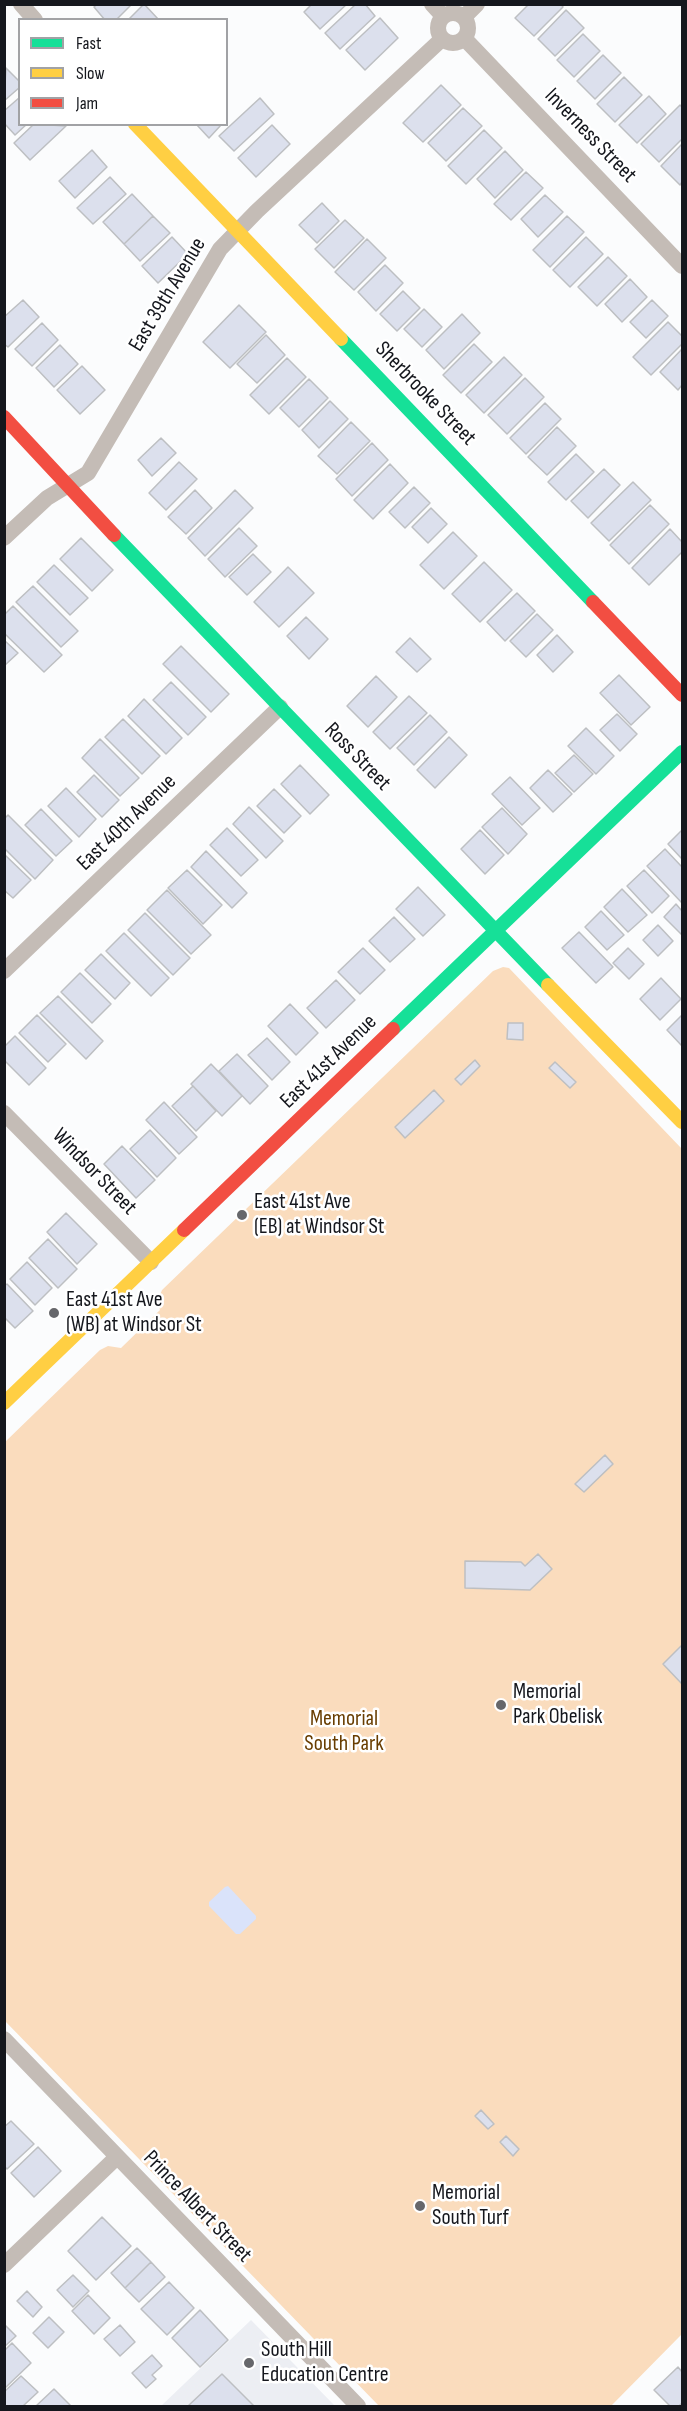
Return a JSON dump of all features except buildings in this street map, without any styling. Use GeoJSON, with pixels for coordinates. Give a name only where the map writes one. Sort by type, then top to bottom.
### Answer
{"type":"FeatureCollection","features":[{"type":"Feature","properties":{"kind":"street"},"geometry":{"type":"LineString","coordinates":[[21,4],[33,18]]}},
{"type":"Feature","properties":{"kind":"street"},"geometry":{"type":"LineString","coordinates":[[464,17],[477,4]]}},
{"type":"Feature","properties":{"kind":"street"},"geometry":{"type":"LineString","coordinates":[[437,10],[453,12],[464,17],[468,28],[464,38],[453,43],[442,39],[437,27],[437,10]]}},
{"type":"Feature","properties":{"kind":"street","name":"Inverness Street"},"geometry":{"type":"LineString","coordinates":[[464,38],[682,266]]}},
{"type":"Feature","properties":{"kind":"street","name":"East 39th Avenue"},"geometry":{"type":"LineString","coordinates":[[4,538],[47,498],[88,473],[220,249],[442,39]]}},
{"type":"Feature","properties":{"kind":"street","name":"Sherbrooke Street"},"geometry":{"type":"LineString","coordinates":[[137,126],[682,695]]}},
{"type":"Feature","properties":{"kind":"street","name":"Ross Street"},"geometry":{"type":"LineString","coordinates":[[4,417],[280,707],[682,1122]]}},
{"type":"Feature","properties":{"kind":"street","name":"East 40th Avenue"},"geometry":{"type":"LineString","coordinates":[[4,971],[280,707]]}},
{"type":"Feature","properties":{"kind":"street","name":"East 41st Avenue"},"geometry":{"type":"LineString","coordinates":[[4,1403],[682,752]]}},
{"type":"Feature","properties":{"kind":"street","name":"Windsor Street"},"geometry":{"type":"LineString","coordinates":[[4,1113],[151,1262]]}},
{"type":"Feature","properties":{"kind":"street","name":"Prince Albert Street"},"geometry":{"type":"LineString","coordinates":[[4,2039],[358,2406]]}},
{"type":"Feature","properties":{"kind":"street"},"geometry":{"type":"LineString","coordinates":[[4,2265],[117,2157]]}},
{"type":"Feature","properties":{"kind":"shaded area","name":"South Hill Education Centre"},"geometry":{"type":"Polygon","coordinates":[[[251,2320],[335,2406],[161,2406],[251,2320]]]}},
{"type":"Feature","properties":{"kind":"green space","name":"Memorial South Park"},"geometry":{"type":"Polygon","coordinates":[[[503,967],[509,968],[682,1149],[682,2334],[611,2406],[379,2406],[5,2021],[5,1442],[100,1350],[108,1346],[121,1348],[160,1310],[157,1302],[162,1290],[493,971],[503,967]]]}},
{"type":"Feature","properties":{"kind":"water"},"geometry":{"type":"Polygon","coordinates":[[[228,1886],[256,1916],[256,1919],[240,1934],[236,1934],[209,1906],[209,1902],[228,1886]]]}},
{"type":"Feature","properties":{"kind":"traffic: fast"},"geometry":{"type":"LineString","coordinates":[[341,339],[593,602]]}},
{"type":"Feature","properties":{"kind":"traffic: fast"},"geometry":{"type":"LineString","coordinates":[[114,535],[548,985]]}},
{"type":"Feature","properties":{"kind":"traffic: fast"},"geometry":{"type":"LineString","coordinates":[[393,1029],[682,752]]}},
{"type":"Feature","properties":{"kind":"traffic: slow"},"geometry":{"type":"LineString","coordinates":[[137,126],[341,339]]}},
{"type":"Feature","properties":{"kind":"traffic: slow"},"geometry":{"type":"LineString","coordinates":[[548,985],[682,1122]]}},
{"type":"Feature","properties":{"kind":"traffic: slow"},"geometry":{"type":"LineString","coordinates":[[4,1403],[184,1230]]}},
{"type":"Feature","properties":{"kind":"traffic: jam"},"geometry":{"type":"LineString","coordinates":[[4,417],[114,535]]}},
{"type":"Feature","properties":{"kind":"traffic: jam"},"geometry":{"type":"LineString","coordinates":[[593,602],[682,695]]}},
{"type":"Feature","properties":{"kind":"traffic: jam"},"geometry":{"type":"LineString","coordinates":[[184,1230],[393,1029]]}},
{"type":"Feature","properties":{"kind":"place","name":"East 41st Ave (EB) at Windsor St"},"geometry":{"type":"Point","coordinates":[242,1215]}},
{"type":"Feature","properties":{"kind":"place","name":"East 41st Ave (WB) at Windsor St"},"geometry":{"type":"Point","coordinates":[54,1313]}},
{"type":"Feature","properties":{"kind":"place","name":"Memorial Park Obelisk"},"geometry":{"type":"Point","coordinates":[501,1705]}},
{"type":"Feature","properties":{"kind":"place","name":"Memorial South Turf"},"geometry":{"type":"Point","coordinates":[420,2206]}},
{"type":"Feature","properties":{"kind":"place","name":"South Hill Education Centre"},"geometry":{"type":"Point","coordinates":[249,2363]}}]}
